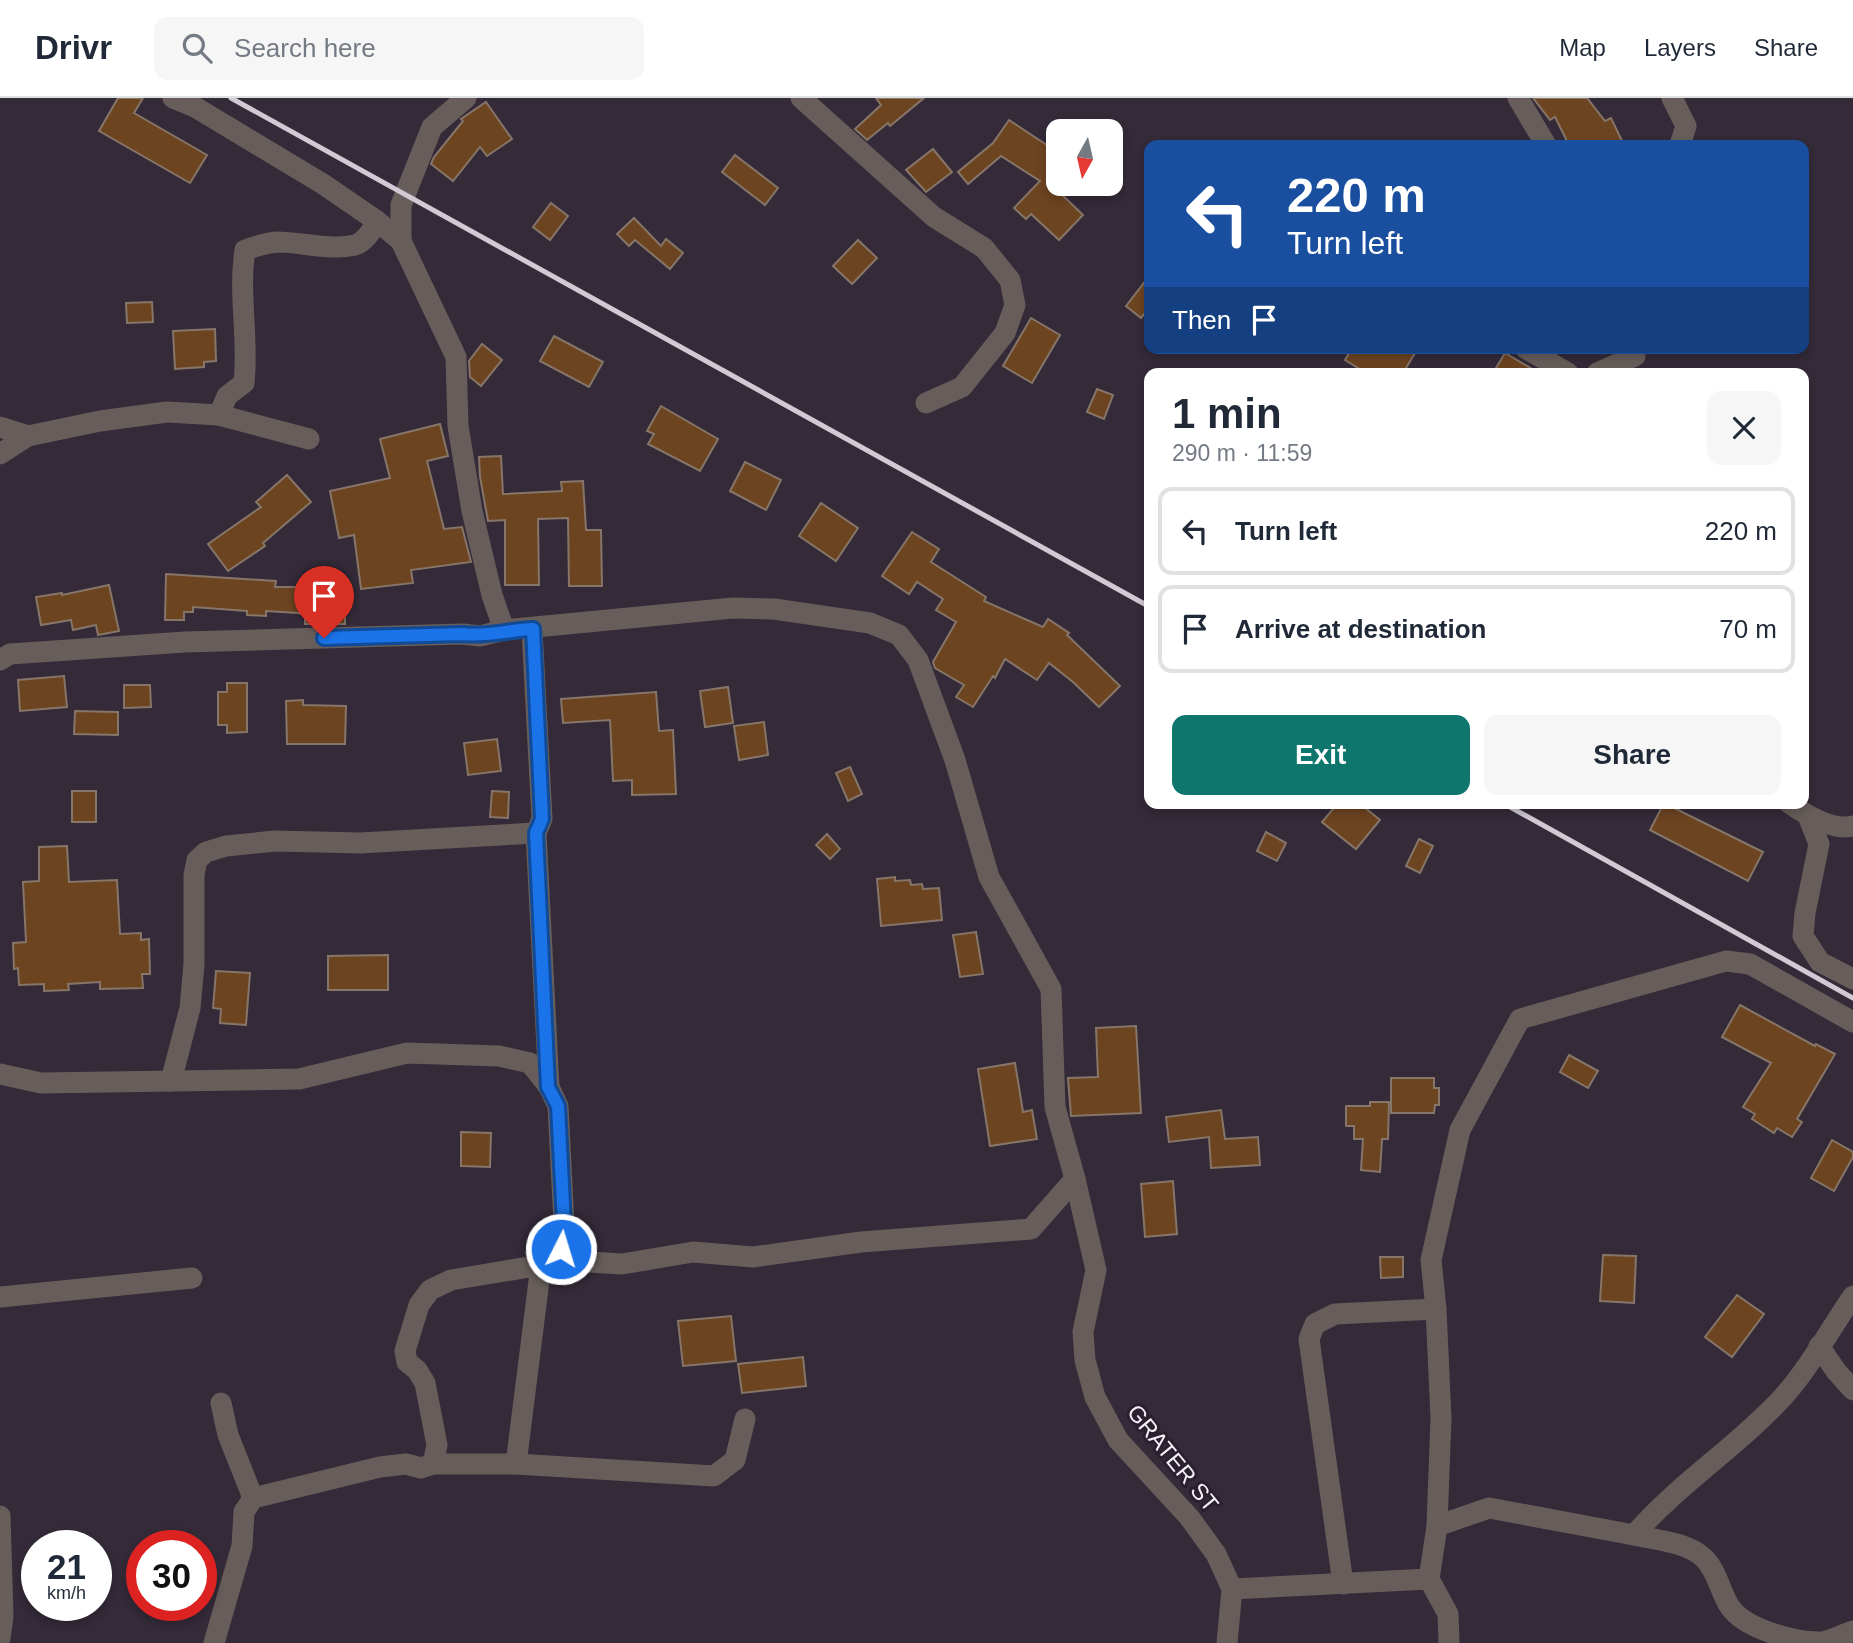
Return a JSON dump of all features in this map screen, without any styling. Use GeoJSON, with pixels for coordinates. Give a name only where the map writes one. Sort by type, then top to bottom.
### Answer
{"type":"FeatureCollection","features":[{"type":"Feature","properties":{"kind":"street"},"geometry":{"type":"LineString","coordinates":[[173,98],[195,107],[267,151],[377,221],[401,241],[456,357],[458,426],[472,512],[503,630]]}},
{"type":"Feature","properties":{"kind":"street"},"geometry":{"type":"LineString","coordinates":[[401,241],[401,205],[432,127],[466,98]]}},
{"type":"Feature","properties":{"kind":"street"},"geometry":{"type":"LineString","coordinates":[[801,98],[934,217],[984,247],[1010,280],[1015,305],[1005,333],[962,387],[926,403]]}},
{"type":"Feature","properties":{"kind":"street"},"geometry":{"type":"LineString","coordinates":[[1518,98],[1543,140]]}},
{"type":"Feature","properties":{"kind":"street"},"geometry":{"type":"LineString","coordinates":[[1672,98],[1686,126],[1682,140]]}},
{"type":"Feature","properties":{"kind":"street"},"geometry":{"type":"LineString","coordinates":[[219,415],[227,396],[244,383],[247,354],[242,270],[245,250],[278,242],[331,246],[356,244],[370,234],[377,221]]}},
{"type":"Feature","properties":{"kind":"street"},"geometry":{"type":"LineString","coordinates":[[1535,354],[1559,368]]}},
{"type":"Feature","properties":{"kind":"street"},"geometry":{"type":"LineString","coordinates":[[1611,368],[1636,359]]}},
{"type":"Feature","properties":{"kind":"street"},"geometry":{"type":"LineString","coordinates":[[0,454],[28,436],[100,421],[167,412],[219,415],[309,439]]}},
{"type":"Feature","properties":{"kind":"street"},"geometry":{"type":"LineString","coordinates":[[0,427],[28,436]]}},
{"type":"Feature","properties":{"kind":"street","name":"GRATER ST"},"geometry":{"type":"LineString","coordinates":[[0,660],[10,654],[158,644],[463,634],[480,636],[503,630],[733,608],[774,609],[870,623],[899,635],[918,660],[955,760],[989,877],[1051,989],[1055,1107],[1096,1270],[1083,1332],[1085,1360],[1095,1397],[1118,1440],[1189,1517],[1216,1554],[1232,1589],[1227,1643]]}},
{"type":"Feature","properties":{"kind":"street"},"geometry":{"type":"LineString","coordinates":[[533,629],[542,819],[536,833],[548,1087]]}},
{"type":"Feature","properties":{"kind":"street"},"geometry":{"type":"LineString","coordinates":[[1797,809],[1808,816],[1845,828],[1853,826]]}},
{"type":"Feature","properties":{"kind":"street"},"geometry":{"type":"LineString","coordinates":[[1808,816],[1819,844],[1802,936],[1820,962],[1853,979]]}},
{"type":"Feature","properties":{"kind":"street"},"geometry":{"type":"LineString","coordinates":[[171,1081],[190,1008],[193,984],[194,875],[197,860],[206,852],[226,846],[275,841],[360,843],[536,833]]}},
{"type":"Feature","properties":{"kind":"street"},"geometry":{"type":"LineString","coordinates":[[1449,1643],[1448,1614],[1429,1579],[1437,1526],[1441,1418],[1431,1260],[1460,1130],[1520,1019],[1726,961],[1750,964],[1853,1022]]}},
{"type":"Feature","properties":{"kind":"street"},"geometry":{"type":"LineString","coordinates":[[0,1074],[41,1083],[299,1079],[407,1053],[499,1056],[530,1063],[558,1106],[564,1224],[561,1249],[541,1265],[451,1280],[430,1290],[419,1305],[405,1351],[407,1362],[417,1370],[425,1383],[437,1445],[433,1464]]}},
{"type":"Feature","properties":{"kind":"street"},"geometry":{"type":"LineString","coordinates":[[561,1249],[589,1262],[622,1264],[693,1252],[753,1257],[861,1242],[1031,1229],[1075,1180]]}},
{"type":"Feature","properties":{"kind":"street"},"geometry":{"type":"LineString","coordinates":[[516,1464],[541,1265]]}},
{"type":"Feature","properties":{"kind":"street"},"geometry":{"type":"LineString","coordinates":[[0,1297],[192,1278]]}},
{"type":"Feature","properties":{"kind":"street"},"geometry":{"type":"LineString","coordinates":[[1634,1535],[1653,1512],[1735,1444],[1784,1395],[1853,1296]]}},
{"type":"Feature","properties":{"kind":"street"},"geometry":{"type":"LineString","coordinates":[[1343,1584],[1309,1339],[1315,1324],[1335,1314],[1436,1309]]}},
{"type":"Feature","properties":{"kind":"street"},"geometry":{"type":"LineString","coordinates":[[1819,1346],[1853,1390]]}},
{"type":"Feature","properties":{"kind":"street"},"geometry":{"type":"LineString","coordinates":[[221,1404],[228,1435],[253,1498]]}},
{"type":"Feature","properties":{"kind":"street"},"geometry":{"type":"LineString","coordinates":[[215,1643],[242,1546],[244,1512],[253,1498],[380,1467],[406,1464],[421,1468],[433,1464],[516,1464],[714,1476],[735,1460],[745,1419]]}},
{"type":"Feature","properties":{"kind":"street"},"geometry":{"type":"LineString","coordinates":[[1437,1526],[1489,1508],[1634,1535],[1688,1548],[1704,1558],[1716,1574],[1728,1603],[1738,1618],[1784,1640],[1822,1642],[1853,1631]]}},
{"type":"Feature","properties":{"kind":"street"},"geometry":{"type":"LineString","coordinates":[[0,1516],[3,1616],[0,1638]]}},
{"type":"Feature","properties":{"kind":"street"},"geometry":{"type":"LineString","coordinates":[[1232,1589],[1429,1579]]}},
{"type":"Feature","properties":{"kind":"building"},"geometry":{"type":"Polygon","coordinates":[[[118,98],[143,98],[134,113],[207,155],[190,183],[99,131],[118,98]]]}},
{"type":"Feature","properties":{"kind":"building"},"geometry":{"type":"Polygon","coordinates":[[[876,98],[924,98],[890,126],[888,123],[867,140],[855,129],[881,105],[876,98]]]}},
{"type":"Feature","properties":{"kind":"building"},"geometry":{"type":"Polygon","coordinates":[[[1533,98],[1587,98],[1605,121],[1611,118],[1622,140],[1566,140],[1555,117],[1550,120],[1533,98]]]}},
{"type":"Feature","properties":{"kind":"building"},"geometry":{"type":"Polygon","coordinates":[[[486,102],[512,139],[487,156],[480,147],[453,181],[431,164],[463,121],[461,119],[486,102]]]}},
{"type":"Feature","properties":{"kind":"building"},"geometry":{"type":"Polygon","coordinates":[[[1009,120],[1046,144],[1046,196],[1063,196],[1083,215],[1059,240],[1031,214],[1026,219],[1014,208],[1040,181],[1001,156],[968,184],[958,172],[993,143],[1009,120]]]}},
{"type":"Feature","properties":{"kind":"building"},"geometry":{"type":"Polygon","coordinates":[[[933,149],[952,172],[926,192],[906,170],[933,149]]]}},
{"type":"Feature","properties":{"kind":"building"},"geometry":{"type":"Polygon","coordinates":[[[735,155],[778,188],[765,205],[722,172],[735,155]]]}},
{"type":"Feature","properties":{"kind":"building"},"geometry":{"type":"Polygon","coordinates":[[[551,203],[568,216],[550,240],[533,227],[551,203]]]}},
{"type":"Feature","properties":{"kind":"building"},"geometry":{"type":"Polygon","coordinates":[[[634,218],[661,246],[666,239],[683,253],[670,269],[635,240],[629,246],[617,234],[634,218]]]}},
{"type":"Feature","properties":{"kind":"building"},"geometry":{"type":"Polygon","coordinates":[[[858,240],[877,258],[852,284],[833,266],[858,240]]]}},
{"type":"Feature","properties":{"kind":"building"},"geometry":{"type":"Polygon","coordinates":[[[1144,283],[1144,314],[1141,318],[1126,306],[1144,283]]]}},
{"type":"Feature","properties":{"kind":"building"},"geometry":{"type":"Polygon","coordinates":[[[152,302],[153,322],[127,323],[126,303],[152,302]]]}},
{"type":"Feature","properties":{"kind":"building"},"geometry":{"type":"Polygon","coordinates":[[[1031,318],[1060,335],[1032,383],[1003,366],[1031,318]]]}},
{"type":"Feature","properties":{"kind":"building"},"geometry":{"type":"Polygon","coordinates":[[[215,329],[216,361],[204,362],[204,367],[175,369],[173,331],[215,329]]]}},
{"type":"Feature","properties":{"kind":"building"},"geometry":{"type":"Polygon","coordinates":[[[554,336],[603,362],[589,387],[540,361],[554,336]]]}},
{"type":"Feature","properties":{"kind":"building"},"geometry":{"type":"Polygon","coordinates":[[[482,344],[502,360],[481,386],[470,377],[469,361],[482,344]]]}},
{"type":"Feature","properties":{"kind":"building"},"geometry":{"type":"Polygon","coordinates":[[[1348,354],[1414,354],[1406,368],[1358,368],[1345,360],[1348,354]]]}},
{"type":"Feature","properties":{"kind":"building"},"geometry":{"type":"Polygon","coordinates":[[[1507,354],[1530,368],[1496,368],[1507,354]]]}},
{"type":"Feature","properties":{"kind":"building"},"geometry":{"type":"Polygon","coordinates":[[[1097,389],[1113,395],[1104,419],[1087,412],[1097,389]]]}},
{"type":"Feature","properties":{"kind":"building"},"geometry":{"type":"Polygon","coordinates":[[[661,406],[718,439],[700,471],[648,444],[654,434],[647,431],[661,406]]]}},
{"type":"Feature","properties":{"kind":"building"},"geometry":{"type":"Polygon","coordinates":[[[440,424],[448,456],[427,461],[444,529],[462,527],[471,562],[411,570],[413,583],[361,589],[354,535],[339,538],[330,491],[390,478],[380,439],[440,424]]]}},
{"type":"Feature","properties":{"kind":"building"},"geometry":{"type":"Polygon","coordinates":[[[501,456],[503,494],[562,491],[561,482],[583,481],[586,530],[601,530],[602,586],[569,586],[568,518],[538,519],[539,585],[505,585],[505,520],[488,521],[479,457],[501,456]]]}},
{"type":"Feature","properties":{"kind":"building"},"geometry":{"type":"Polygon","coordinates":[[[745,462],[781,480],[766,510],[730,491],[745,462]]]}},
{"type":"Feature","properties":{"kind":"building"},"geometry":{"type":"Polygon","coordinates":[[[287,475],[311,502],[263,543],[265,546],[228,571],[208,544],[261,507],[256,502],[287,475]]]}},
{"type":"Feature","properties":{"kind":"building"},"geometry":{"type":"Polygon","coordinates":[[[821,503],[858,528],[836,561],[799,536],[821,503]]]}},
{"type":"Feature","properties":{"kind":"building"},"geometry":{"type":"Polygon","coordinates":[[[912,532],[939,549],[931,562],[986,597],[984,601],[1043,627],[1048,619],[1069,633],[1067,635],[1120,686],[1099,707],[1049,663],[1037,680],[1005,659],[995,678],[993,676],[973,707],[956,697],[964,685],[935,668],[933,662],[956,622],[936,610],[943,599],[917,582],[909,594],[882,576],[912,532]]]}},
{"type":"Feature","properties":{"kind":"building"},"geometry":{"type":"Polygon","coordinates":[[[166,574],[276,581],[275,587],[323,587],[323,591],[345,591],[345,624],[305,624],[305,615],[298,613],[266,611],[266,616],[247,615],[247,611],[193,607],[193,612],[184,612],[184,620],[165,620],[166,574]]]}},
{"type":"Feature","properties":{"kind":"building"},"geometry":{"type":"Polygon","coordinates":[[[109,585],[119,631],[98,635],[96,625],[73,630],[71,620],[41,625],[36,597],[62,595],[109,585]]]}},
{"type":"Feature","properties":{"kind":"building"},"geometry":{"type":"Polygon","coordinates":[[[64,676],[67,707],[20,711],[18,680],[64,676]]]}},
{"type":"Feature","properties":{"kind":"building"},"geometry":{"type":"Polygon","coordinates":[[[227,683],[247,683],[247,732],[227,733],[227,725],[218,725],[218,692],[227,692],[227,683]]]}},
{"type":"Feature","properties":{"kind":"building"},"geometry":{"type":"Polygon","coordinates":[[[124,685],[150,685],[151,707],[124,708],[124,685]]]}},
{"type":"Feature","properties":{"kind":"building"},"geometry":{"type":"Polygon","coordinates":[[[728,687],[733,723],[705,727],[700,691],[728,687]]]}},
{"type":"Feature","properties":{"kind":"building"},"geometry":{"type":"Polygon","coordinates":[[[656,692],[659,731],[673,730],[676,794],[632,795],[632,780],[613,781],[610,720],[563,723],[561,699],[656,692]]]}},
{"type":"Feature","properties":{"kind":"building"},"geometry":{"type":"Polygon","coordinates":[[[303,700],[303,705],[346,706],[345,744],[287,744],[286,701],[303,700]]]}},
{"type":"Feature","properties":{"kind":"building"},"geometry":{"type":"Polygon","coordinates":[[[75,711],[118,712],[118,735],[74,734],[75,711]]]}},
{"type":"Feature","properties":{"kind":"building"},"geometry":{"type":"Polygon","coordinates":[[[764,722],[768,755],[739,760],[734,726],[764,722]]]}},
{"type":"Feature","properties":{"kind":"building"},"geometry":{"type":"Polygon","coordinates":[[[497,739],[501,771],[468,775],[464,743],[497,739]]]}},
{"type":"Feature","properties":{"kind":"building"},"geometry":{"type":"Polygon","coordinates":[[[850,767],[862,794],[848,801],[836,773],[850,767]]]}},
{"type":"Feature","properties":{"kind":"building"},"geometry":{"type":"Polygon","coordinates":[[[72,791],[96,791],[96,822],[72,822],[72,791]]]}},
{"type":"Feature","properties":{"kind":"building"},"geometry":{"type":"Polygon","coordinates":[[[492,791],[509,792],[508,818],[490,817],[492,791]]]}},
{"type":"Feature","properties":{"kind":"building"},"geometry":{"type":"Polygon","coordinates":[[[1333,809],[1366,809],[1380,820],[1356,849],[1322,822],[1333,809]]]}},
{"type":"Feature","properties":{"kind":"building"},"geometry":{"type":"Polygon","coordinates":[[[1661,809],[1676,809],[1763,852],[1748,881],[1650,830],[1661,809]]]}},
{"type":"Feature","properties":{"kind":"building"},"geometry":{"type":"Polygon","coordinates":[[[1266,832],[1286,843],[1277,861],[1257,851],[1266,832]]]}},
{"type":"Feature","properties":{"kind":"building"},"geometry":{"type":"Polygon","coordinates":[[[827,834],[840,849],[830,859],[816,845],[827,834]]]}},
{"type":"Feature","properties":{"kind":"building"},"geometry":{"type":"Polygon","coordinates":[[[1419,839],[1433,846],[1420,873],[1406,866],[1419,839]]]}},
{"type":"Feature","properties":{"kind":"building"},"geometry":{"type":"Polygon","coordinates":[[[67,846],[69,882],[117,880],[120,934],[141,933],[141,940],[149,939],[150,974],[142,974],[143,988],[100,989],[100,982],[68,984],[69,990],[44,991],[44,984],[19,985],[18,968],[14,969],[13,943],[26,942],[23,882],[39,881],[39,847],[67,846]]]}},
{"type":"Feature","properties":{"kind":"building"},"geometry":{"type":"Polygon","coordinates":[[[895,877],[895,881],[910,880],[911,885],[922,884],[923,889],[939,888],[942,920],[881,926],[877,879],[895,877]]]}},
{"type":"Feature","properties":{"kind":"building"},"geometry":{"type":"Polygon","coordinates":[[[976,932],[983,974],[960,977],[953,935],[976,932]]]}},
{"type":"Feature","properties":{"kind":"building"},"geometry":{"type":"Polygon","coordinates":[[[388,955],[388,990],[328,990],[328,956],[388,955]]]}},
{"type":"Feature","properties":{"kind":"building"},"geometry":{"type":"Polygon","coordinates":[[[216,971],[250,973],[246,1025],[220,1023],[221,1009],[213,1008],[216,971]]]}},
{"type":"Feature","properties":{"kind":"building"},"geometry":{"type":"Polygon","coordinates":[[[1740,1005],[1835,1054],[1797,1119],[1802,1122],[1792,1137],[1777,1128],[1774,1133],[1752,1119],[1755,1114],[1743,1107],[1771,1063],[1722,1037],[1740,1005]]]}},
{"type":"Feature","properties":{"kind":"building"},"geometry":{"type":"Polygon","coordinates":[[[1136,1026],[1141,1113],[1071,1116],[1068,1078],[1098,1077],[1096,1028],[1136,1026]]]}},
{"type":"Feature","properties":{"kind":"building"},"geometry":{"type":"Polygon","coordinates":[[[1569,1055],[1598,1071],[1588,1088],[1560,1072],[1569,1055]]]}},
{"type":"Feature","properties":{"kind":"building"},"geometry":{"type":"Polygon","coordinates":[[[1015,1063],[1023,1112],[1032,1110],[1037,1139],[990,1146],[978,1069],[1015,1063]]]}},
{"type":"Feature","properties":{"kind":"building"},"geometry":{"type":"Polygon","coordinates":[[[1391,1078],[1434,1078],[1434,1088],[1439,1088],[1439,1105],[1435,1105],[1434,1113],[1391,1113],[1391,1078]]]}},
{"type":"Feature","properties":{"kind":"building"},"geometry":{"type":"Polygon","coordinates":[[[1370,1102],[1389,1102],[1388,1139],[1382,1139],[1380,1172],[1361,1170],[1363,1139],[1354,1139],[1354,1126],[1346,1126],[1346,1106],[1370,1106],[1370,1102]]]}},
{"type":"Feature","properties":{"kind":"building"},"geometry":{"type":"Polygon","coordinates":[[[1221,1110],[1225,1139],[1258,1137],[1260,1165],[1211,1168],[1209,1137],[1169,1142],[1166,1117],[1221,1110]]]}},
{"type":"Feature","properties":{"kind":"building"},"geometry":{"type":"Polygon","coordinates":[[[461,1132],[491,1133],[490,1167],[461,1166],[461,1132]]]}},
{"type":"Feature","properties":{"kind":"building"},"geometry":{"type":"Polygon","coordinates":[[[1832,1140],[1853,1152],[1853,1157],[1834,1191],[1811,1178],[1832,1140]]]}},
{"type":"Feature","properties":{"kind":"building"},"geometry":{"type":"Polygon","coordinates":[[[1173,1181],[1177,1234],[1145,1237],[1141,1184],[1173,1181]]]}},
{"type":"Feature","properties":{"kind":"building"},"geometry":{"type":"Polygon","coordinates":[[[1603,1255],[1636,1256],[1634,1303],[1600,1301],[1603,1255]]]}},
{"type":"Feature","properties":{"kind":"building"},"geometry":{"type":"Polygon","coordinates":[[[1380,1257],[1403,1257],[1403,1277],[1381,1278],[1380,1257]]]}},
{"type":"Feature","properties":{"kind":"building"},"geometry":{"type":"Polygon","coordinates":[[[1737,1295],[1764,1314],[1732,1357],[1705,1337],[1737,1295]]]}},
{"type":"Feature","properties":{"kind":"building"},"geometry":{"type":"Polygon","coordinates":[[[731,1316],[736,1361],[683,1366],[678,1321],[731,1316]]]}},
{"type":"Feature","properties":{"kind":"building"},"geometry":{"type":"Polygon","coordinates":[[[803,1357],[806,1386],[742,1393],[738,1364],[803,1357]]]}},
{"type":"Feature","properties":{"kind":"railway"},"geometry":{"type":"LineString","coordinates":[[231,98],[1144,604]]}},
{"type":"Feature","properties":{"kind":"railway"},"geometry":{"type":"LineString","coordinates":[[1514,809],[1853,998]]}},
{"type":"Feature","properties":{"kind":"route"},"geometry":{"type":"LineString","coordinates":[[324,638],[463,634],[480,636],[503,630],[533,629],[542,819],[536,833],[548,1087],[558,1106],[564,1224],[561,1249]]}}]}
